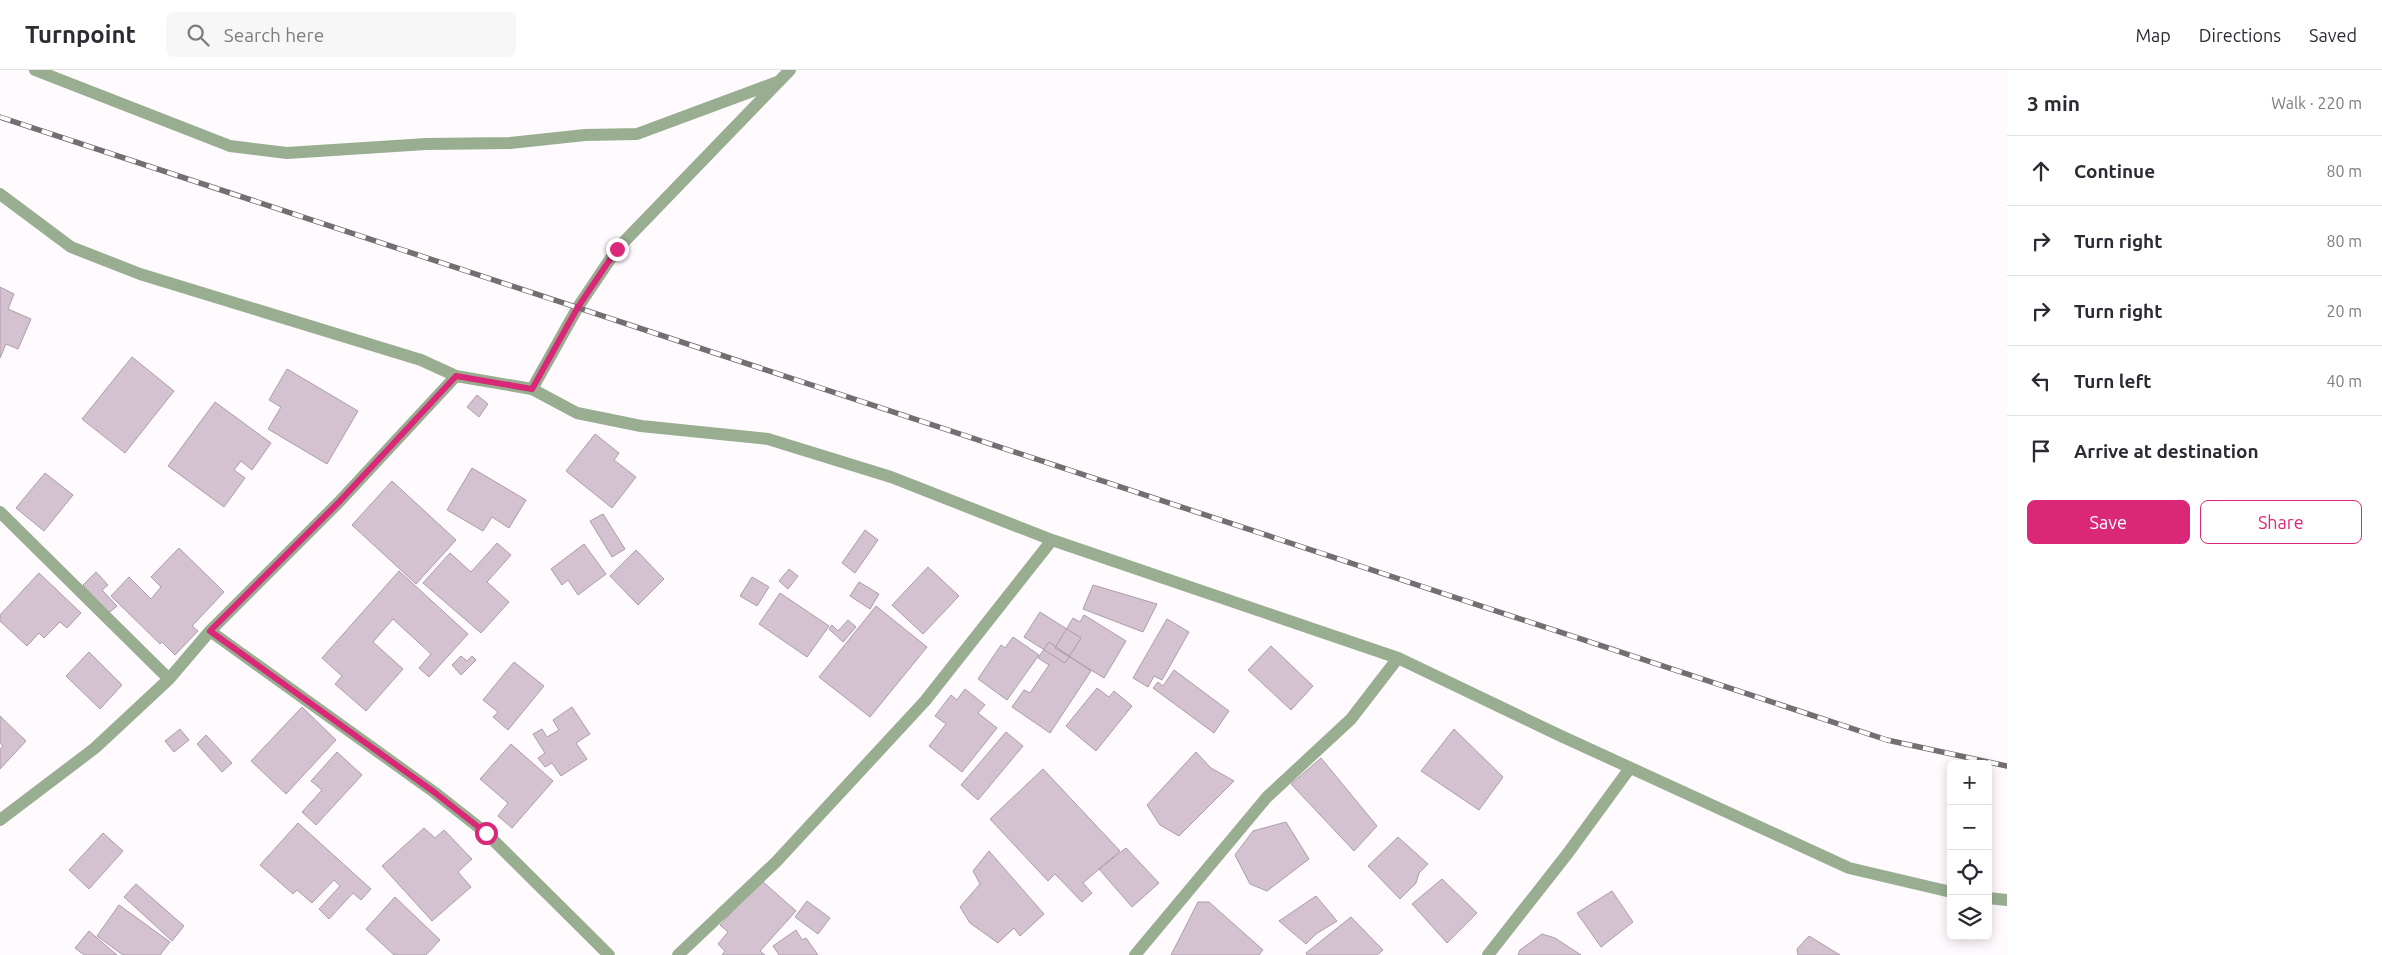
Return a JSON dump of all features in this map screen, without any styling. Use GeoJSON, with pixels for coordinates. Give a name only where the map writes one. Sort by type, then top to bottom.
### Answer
{"type":"FeatureCollection","features":[{"type":"Feature","properties":{"kind":"street"},"geometry":{"type":"LineString","coordinates":[[35,70],[230,146],[287,154],[426,144],[510,143],[585,135],[637,134],[777,82]]}},
{"type":"Feature","properties":{"kind":"street"},"geometry":{"type":"LineString","coordinates":[[532,389],[578,307],[617,249],[790,70]]}},
{"type":"Feature","properties":{"kind":"street"},"geometry":{"type":"LineString","coordinates":[[0,194],[71,247],[149,277],[420,360],[456,376],[532,389],[577,413],[641,426],[768,439],[891,477],[1052,540],[1398,658],[1630,768],[1849,868],[1947,891]]}},
{"type":"Feature","properties":{"kind":"street"},"geometry":{"type":"LineString","coordinates":[[0,820],[95,748],[170,679],[210,631],[339,502],[456,376]]}},
{"type":"Feature","properties":{"kind":"street"},"geometry":{"type":"LineString","coordinates":[[0,512],[170,679]]}},
{"type":"Feature","properties":{"kind":"street"},"geometry":{"type":"LineString","coordinates":[[678,955],[776,862],[925,701],[1052,540]]}},
{"type":"Feature","properties":{"kind":"street"},"geometry":{"type":"LineString","coordinates":[[210,631],[426,787],[486,833],[609,955]]}},
{"type":"Feature","properties":{"kind":"street"},"geometry":{"type":"LineString","coordinates":[[1135,955],[1267,797],[1351,719],[1398,658]]}},
{"type":"Feature","properties":{"kind":"street"},"geometry":{"type":"LineString","coordinates":[[1488,955],[1568,853],[1630,768]]}},
{"type":"Feature","properties":{"kind":"street"},"geometry":{"type":"LineString","coordinates":[[1998,899],[2007,911]]}},
{"type":"Feature","properties":{"kind":"building"},"geometry":{"type":"Polygon","coordinates":[[[0,287],[14,294],[8,309],[31,319],[18,349],[6,344],[0,358],[0,287]]]}},
{"type":"Feature","properties":{"kind":"building"},"geometry":{"type":"Polygon","coordinates":[[[132,357],[174,391],[125,453],[82,419],[132,357]]]}},
{"type":"Feature","properties":{"kind":"building"},"geometry":{"type":"Polygon","coordinates":[[[287,369],[358,411],[327,464],[268,429],[281,407],[269,400],[287,369]]]}},
{"type":"Feature","properties":{"kind":"building"},"geometry":{"type":"Polygon","coordinates":[[[477,395],[488,404],[479,417],[467,407],[477,395]]]}},
{"type":"Feature","properties":{"kind":"building"},"geometry":{"type":"Polygon","coordinates":[[[215,402],[271,443],[252,470],[241,461],[234,470],[245,478],[224,507],[168,466],[215,402]]]}},
{"type":"Feature","properties":{"kind":"building"},"geometry":{"type":"Polygon","coordinates":[[[595,434],[619,453],[614,460],[636,477],[612,508],[566,471],[595,434]]]}},
{"type":"Feature","properties":{"kind":"building"},"geometry":{"type":"Polygon","coordinates":[[[472,468],[526,500],[509,528],[492,517],[483,531],[447,510],[472,468]]]}},
{"type":"Feature","properties":{"kind":"building"},"geometry":{"type":"Polygon","coordinates":[[[45,473],[73,495],[44,531],[16,508],[45,473]]]}},
{"type":"Feature","properties":{"kind":"building"},"geometry":{"type":"Polygon","coordinates":[[[392,481],[456,540],[416,584],[352,525],[392,481]]]}},
{"type":"Feature","properties":{"kind":"building"},"geometry":{"type":"Polygon","coordinates":[[[603,514],[625,549],[612,557],[590,521],[603,514]]]}},
{"type":"Feature","properties":{"kind":"building"},"geometry":{"type":"Polygon","coordinates":[[[865,530],[878,540],[855,573],[842,563],[865,530]]]}},
{"type":"Feature","properties":{"kind":"building"},"geometry":{"type":"Polygon","coordinates":[[[497,543],[511,555],[487,582],[509,602],[481,633],[423,583],[450,553],[471,572],[497,543]]]}},
{"type":"Feature","properties":{"kind":"building"},"geometry":{"type":"Polygon","coordinates":[[[584,544],[606,574],[578,595],[568,580],[562,585],[551,569],[584,544]]]}},
{"type":"Feature","properties":{"kind":"building"},"geometry":{"type":"Polygon","coordinates":[[[179,548],[224,592],[192,626],[198,631],[175,655],[162,642],[160,644],[111,596],[129,577],[151,599],[161,587],[151,577],[179,548]]]}},
{"type":"Feature","properties":{"kind":"building"},"geometry":{"type":"Polygon","coordinates":[[[636,550],[664,579],[638,605],[610,576],[636,550]]]}},
{"type":"Feature","properties":{"kind":"building"},"geometry":{"type":"Polygon","coordinates":[[[928,567],[959,596],[923,634],[892,605],[928,567]]]}},
{"type":"Feature","properties":{"kind":"building"},"geometry":{"type":"Polygon","coordinates":[[[789,569],[798,576],[788,589],[779,581],[789,569]]]}},
{"type":"Feature","properties":{"kind":"building"},"geometry":{"type":"Polygon","coordinates":[[[399,571],[468,634],[429,677],[419,668],[431,654],[393,619],[373,642],[403,669],[366,711],[335,684],[342,676],[322,658],[399,571]]]}},
{"type":"Feature","properties":{"kind":"building"},"geometry":{"type":"Polygon","coordinates":[[[96,572],[108,585],[102,590],[117,606],[109,613],[83,585],[96,572]]]}},
{"type":"Feature","properties":{"kind":"building"},"geometry":{"type":"Polygon","coordinates":[[[39,573],[81,613],[67,628],[60,622],[44,638],[39,633],[27,646],[0,621],[0,615],[39,573]]]}},
{"type":"Feature","properties":{"kind":"building"},"geometry":{"type":"Polygon","coordinates":[[[752,577],[769,587],[757,606],[740,596],[752,577]]]}},
{"type":"Feature","properties":{"kind":"building"},"geometry":{"type":"Polygon","coordinates":[[[859,582],[879,594],[870,609],[850,596],[859,582]]]}},
{"type":"Feature","properties":{"kind":"building"},"geometry":{"type":"Polygon","coordinates":[[[1093,585],[1157,604],[1143,632],[1083,609],[1093,585]]]}},
{"type":"Feature","properties":{"kind":"building"},"geometry":{"type":"Polygon","coordinates":[[[780,593],[829,626],[807,657],[759,624],[780,593]]]}},
{"type":"Feature","properties":{"kind":"building"},"geometry":{"type":"Polygon","coordinates":[[[876,606],[927,647],[870,717],[819,677],[876,606]]]}},
{"type":"Feature","properties":{"kind":"building"},"geometry":{"type":"Polygon","coordinates":[[[1040,612],[1081,638],[1065,663],[1024,637],[1040,612]]]}},
{"type":"Feature","properties":{"kind":"building"},"geometry":{"type":"Polygon","coordinates":[[[1084,615],[1126,641],[1104,678],[1055,648],[1073,618],[1080,622],[1084,615]]]}},
{"type":"Feature","properties":{"kind":"building"},"geometry":{"type":"Polygon","coordinates":[[[1167,619],[1189,632],[1162,680],[1154,676],[1148,687],[1133,678],[1167,619]]]}},
{"type":"Feature","properties":{"kind":"building"},"geometry":{"type":"Polygon","coordinates":[[[848,620],[856,627],[843,642],[829,629],[832,625],[838,631],[848,620]]]}},
{"type":"Feature","properties":{"kind":"building"},"geometry":{"type":"Polygon","coordinates":[[[1013,637],[1039,655],[1007,700],[978,679],[1001,645],[1005,648],[1013,637]]]}},
{"type":"Feature","properties":{"kind":"building"},"geometry":{"type":"Polygon","coordinates":[[[1049,642],[1091,671],[1050,733],[1012,707],[1024,690],[1030,693],[1049,665],[1038,658],[1049,642]]]}},
{"type":"Feature","properties":{"kind":"building"},"geometry":{"type":"Polygon","coordinates":[[[1271,646],[1313,686],[1291,710],[1248,670],[1271,646]]]}},
{"type":"Feature","properties":{"kind":"building"},"geometry":{"type":"Polygon","coordinates":[[[89,652],[122,685],[100,709],[66,676],[89,652]]]}},
{"type":"Feature","properties":{"kind":"building"},"geometry":{"type":"Polygon","coordinates":[[[461,656],[467,661],[472,656],[476,660],[461,675],[452,665],[461,656]]]}},
{"type":"Feature","properties":{"kind":"building"},"geometry":{"type":"Polygon","coordinates":[[[514,662],[544,686],[508,730],[493,717],[498,712],[483,700],[514,662]]]}},
{"type":"Feature","properties":{"kind":"building"},"geometry":{"type":"Polygon","coordinates":[[[1174,670],[1229,711],[1214,733],[1153,688],[1158,682],[1163,686],[1174,670]]]}},
{"type":"Feature","properties":{"kind":"building"},"geometry":{"type":"Polygon","coordinates":[[[1097,688],[1109,697],[1114,691],[1132,706],[1096,751],[1066,726],[1097,688]]]}},
{"type":"Feature","properties":{"kind":"building"},"geometry":{"type":"Polygon","coordinates":[[[965,689],[985,705],[978,713],[997,728],[962,772],[929,746],[946,724],[935,716],[951,695],[957,700],[965,689]]]}},
{"type":"Feature","properties":{"kind":"building"},"geometry":{"type":"Polygon","coordinates":[[[302,707],[336,740],[286,794],[251,761],[302,707]]]}},
{"type":"Feature","properties":{"kind":"building"},"geometry":{"type":"Polygon","coordinates":[[[572,707],[590,734],[576,743],[587,759],[561,776],[552,763],[545,767],[538,758],[545,753],[533,734],[542,729],[547,737],[559,730],[553,720],[572,707]]]}},
{"type":"Feature","properties":{"kind":"building"},"geometry":{"type":"Polygon","coordinates":[[[0,716],[26,741],[0,769],[0,749],[3,746],[0,743],[0,716]]]}},
{"type":"Feature","properties":{"kind":"building"},"geometry":{"type":"Polygon","coordinates":[[[180,729],[189,740],[174,752],[165,741],[180,729]]]}},
{"type":"Feature","properties":{"kind":"building"},"geometry":{"type":"Polygon","coordinates":[[[1454,729],[1503,777],[1479,810],[1421,771],[1454,729]]]}},
{"type":"Feature","properties":{"kind":"building"},"geometry":{"type":"Polygon","coordinates":[[[1006,732],[1023,746],[978,800],[961,785],[1006,732]]]}},
{"type":"Feature","properties":{"kind":"building"},"geometry":{"type":"Polygon","coordinates":[[[206,735],[232,763],[222,772],[197,744],[206,735]]]}},
{"type":"Feature","properties":{"kind":"building"},"geometry":{"type":"Polygon","coordinates":[[[511,744],[553,781],[512,828],[498,816],[508,803],[480,779],[511,744]]]}},
{"type":"Feature","properties":{"kind":"building"},"geometry":{"type":"Polygon","coordinates":[[[337,752],[362,775],[316,825],[302,812],[322,790],[311,781],[337,752]]]}},
{"type":"Feature","properties":{"kind":"building"},"geometry":{"type":"Polygon","coordinates":[[[1196,752],[1211,768],[1234,781],[1179,836],[1160,825],[1147,805],[1196,752]]]}},
{"type":"Feature","properties":{"kind":"building"},"geometry":{"type":"Polygon","coordinates":[[[1321,758],[1377,826],[1354,851],[1291,784],[1321,758]]]}},
{"type":"Feature","properties":{"kind":"building"},"geometry":{"type":"Polygon","coordinates":[[[1043,769],[1120,851],[1083,883],[1092,893],[1082,902],[1055,874],[1048,881],[990,819],[1043,769]]]}},
{"type":"Feature","properties":{"kind":"building"},"geometry":{"type":"Polygon","coordinates":[[[1286,822],[1309,859],[1267,891],[1250,884],[1235,855],[1253,831],[1286,822]]]}},
{"type":"Feature","properties":{"kind":"building"},"geometry":{"type":"Polygon","coordinates":[[[298,823],[371,889],[361,900],[353,893],[329,919],[319,909],[340,886],[334,880],[312,903],[297,890],[293,894],[260,865],[298,823]]]}},
{"type":"Feature","properties":{"kind":"building"},"geometry":{"type":"Polygon","coordinates":[[[424,828],[435,838],[444,830],[472,859],[458,872],[471,887],[432,921],[382,866],[424,828]]]}},
{"type":"Feature","properties":{"kind":"building"},"geometry":{"type":"Polygon","coordinates":[[[103,833],[123,851],[89,889],[69,870],[103,833]]]}},
{"type":"Feature","properties":{"kind":"building"},"geometry":{"type":"Polygon","coordinates":[[[1398,837],[1428,864],[1419,873],[1416,883],[1400,899],[1368,866],[1398,837]]]}},
{"type":"Feature","properties":{"kind":"building"},"geometry":{"type":"Polygon","coordinates":[[[1126,848],[1159,883],[1132,907],[1099,869],[1126,848]]]}},
{"type":"Feature","properties":{"kind":"building"},"geometry":{"type":"Polygon","coordinates":[[[989,851],[1044,914],[1020,936],[1014,928],[998,943],[970,923],[960,907],[980,884],[973,871],[989,851]]]}},
{"type":"Feature","properties":{"kind":"building"},"geometry":{"type":"Polygon","coordinates":[[[1442,879],[1477,913],[1447,943],[1412,904],[1442,879]]]}},
{"type":"Feature","properties":{"kind":"building"},"geometry":{"type":"Polygon","coordinates":[[[761,880],[796,911],[760,951],[765,955],[722,955],[725,951],[718,944],[728,932],[720,925],[761,880]]]}},
{"type":"Feature","properties":{"kind":"building"},"geometry":{"type":"Polygon","coordinates":[[[136,884],[184,926],[172,941],[124,897],[136,884]]]}},
{"type":"Feature","properties":{"kind":"building"},"geometry":{"type":"Polygon","coordinates":[[[1612,891],[1633,922],[1601,947],[1577,913],[1612,891]]]}},
{"type":"Feature","properties":{"kind":"building"},"geometry":{"type":"Polygon","coordinates":[[[1316,896],[1337,921],[1316,934],[1306,944],[1279,921],[1316,896]]]}},
{"type":"Feature","properties":{"kind":"building"},"geometry":{"type":"Polygon","coordinates":[[[395,897],[440,940],[426,955],[394,955],[366,929],[395,897]]]}},
{"type":"Feature","properties":{"kind":"building"},"geometry":{"type":"Polygon","coordinates":[[[807,901],[830,918],[818,934],[795,917],[807,901]]]}},
{"type":"Feature","properties":{"kind":"building"},"geometry":{"type":"Polygon","coordinates":[[[1198,902],[1209,902],[1263,950],[1259,955],[1171,955],[1198,902]]]}},
{"type":"Feature","properties":{"kind":"building"},"geometry":{"type":"Polygon","coordinates":[[[119,905],[170,942],[160,955],[123,955],[97,936],[119,905]]]}},
{"type":"Feature","properties":{"kind":"building"},"geometry":{"type":"Polygon","coordinates":[[[1351,917],[1383,950],[1377,955],[1307,955],[1306,953],[1351,917]]]}},
{"type":"Feature","properties":{"kind":"building"},"geometry":{"type":"Polygon","coordinates":[[[796,930],[802,940],[806,938],[818,955],[779,955],[773,946],[796,930]]]}},
{"type":"Feature","properties":{"kind":"building"},"geometry":{"type":"Polygon","coordinates":[[[89,931],[117,955],[84,955],[75,948],[89,931]]]}},
{"type":"Feature","properties":{"kind":"building"},"geometry":{"type":"Polygon","coordinates":[[[1542,934],[1555,938],[1581,955],[1518,955],[1520,950],[1542,934]]]}},
{"type":"Feature","properties":{"kind":"building"},"geometry":{"type":"Polygon","coordinates":[[[1809,936],[1840,955],[1798,955],[1797,949],[1809,936]]]}},
{"type":"Feature","properties":{"kind":"railway"},"geometry":{"type":"LineString","coordinates":[[0,117],[1887,740],[2007,766]]}},
{"type":"Feature","properties":{"kind":"route"},"geometry":{"type":"LineString","coordinates":[[486,833],[434,792],[210,631],[339,502],[456,376],[532,389],[578,307],[617,249]]}}]}
